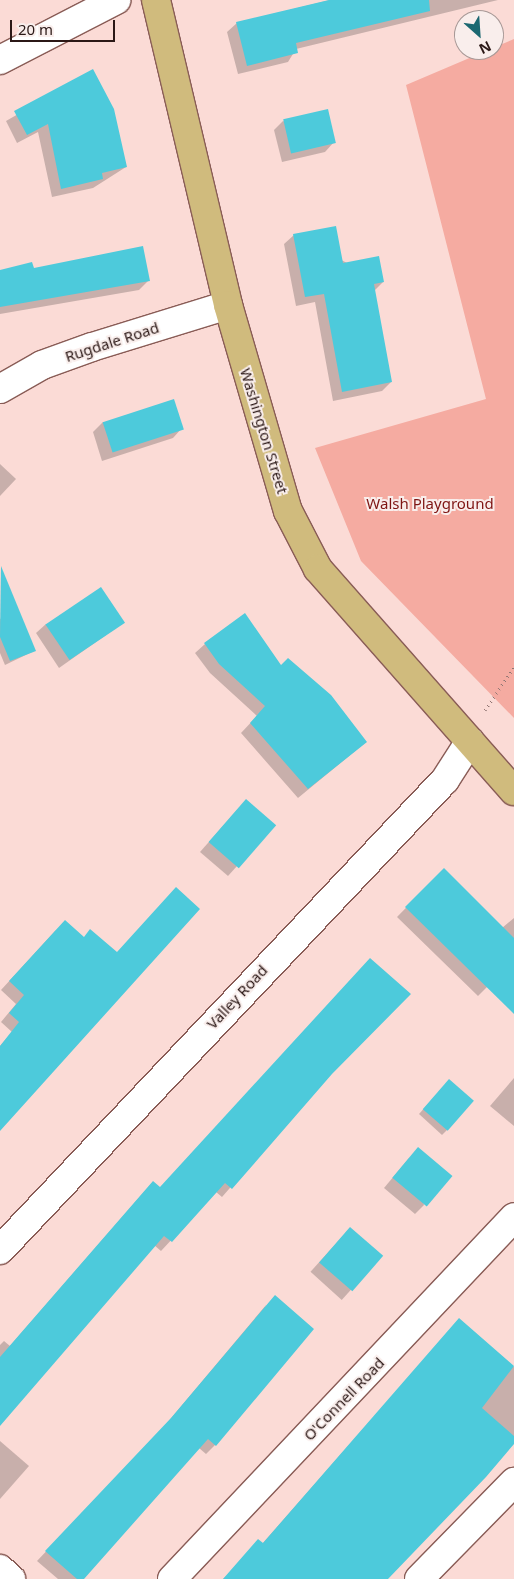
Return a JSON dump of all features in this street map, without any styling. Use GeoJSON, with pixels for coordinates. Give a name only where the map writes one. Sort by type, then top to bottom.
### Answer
{"type":"FeatureCollection","features":[{"type":"Feature","properties":{"kind":"main road","name":"Washington Street"},"geometry":{"type":"LineString","coordinates":[[156,0],[228,305],[288,511],[318,569],[514,790]]}},
{"type":"Feature","properties":{"kind":"street"},"geometry":{"type":"LineString","coordinates":[[0,60],[116,0]]}},
{"type":"Feature","properties":{"kind":"street","name":"Rugdale Road"},"geometry":{"type":"LineString","coordinates":[[0,389],[84,350],[228,305]]}},
{"type":"Feature","properties":{"kind":"street","name":"Valley Road"},"geometry":{"type":"LineString","coordinates":[[0,1250],[445,780],[470,741]]}},
{"type":"Feature","properties":{"kind":"street","name":"O'Connell Road"},"geometry":{"type":"LineString","coordinates":[[172,1579],[514,1217]]}},
{"type":"Feature","properties":{"kind":"street"},"geometry":{"type":"LineString","coordinates":[[419,1579],[514,1482]]}},
{"type":"Feature","properties":{"kind":"street"},"geometry":{"type":"LineString","coordinates":[[0,1569],[11,1579]]}},
{"type":"Feature","properties":{"kind":"path"},"geometry":{"type":"LineString","coordinates":[[470,741],[494,694],[514,667]]}},
{"type":"Feature","properties":{"kind":"green space","name":"Walsh Playground"},"geometry":{"type":"Polygon","coordinates":[[[514,39],[514,718],[361,561],[315,448],[486,399],[406,85],[465,60],[504,60],[504,43],[514,39]]]}},
{"type":"Feature","properties":{"kind":"building"},"geometry":{"type":"Polygon","coordinates":[[[329,0],[429,0],[430,11],[296,43],[298,53],[247,66],[236,22],[329,0]]]}},
{"type":"Feature","properties":{"kind":"building"},"geometry":{"type":"Polygon","coordinates":[[[93,69],[114,109],[127,167],[102,173],[103,179],[61,189],[48,124],[27,135],[14,111],[93,69]]]}},
{"type":"Feature","properties":{"kind":"building"},"geometry":{"type":"Polygon","coordinates":[[[328,109],[336,143],[291,153],[283,119],[328,109]]]}},
{"type":"Feature","properties":{"kind":"building"},"geometry":{"type":"Polygon","coordinates":[[[336,226],[343,263],[379,256],[384,282],[374,284],[392,382],[342,392],[324,294],[305,297],[293,234],[336,226]]]}},
{"type":"Feature","properties":{"kind":"building"},"geometry":{"type":"Polygon","coordinates":[[[143,246],[150,281],[0,307],[0,270],[32,262],[34,268],[143,246]]]}},
{"type":"Feature","properties":{"kind":"building"},"geometry":{"type":"Polygon","coordinates":[[[174,399],[184,429],[113,453],[103,422],[174,399]]]}},
{"type":"Feature","properties":{"kind":"building"},"geometry":{"type":"Polygon","coordinates":[[[1,566],[36,651],[10,661],[0,637],[1,566]]]}},
{"type":"Feature","properties":{"kind":"building"},"geometry":{"type":"Polygon","coordinates":[[[101,587],[125,623],[69,660],[45,624],[101,587]]]}},
{"type":"Feature","properties":{"kind":"building"},"geometry":{"type":"Polygon","coordinates":[[[245,613],[281,665],[288,658],[331,695],[367,742],[308,789],[250,723],[265,706],[219,664],[204,643],[245,613]]]}},
{"type":"Feature","properties":{"kind":"building"},"geometry":{"type":"Polygon","coordinates":[[[246,799],[276,825],[239,868],[209,842],[246,799]]]}},
{"type":"Feature","properties":{"kind":"building"},"geometry":{"type":"Polygon","coordinates":[[[444,868],[514,938],[514,1014],[405,907],[444,868]]]}},
{"type":"Feature","properties":{"kind":"building"},"geometry":{"type":"Polygon","coordinates":[[[176,887],[200,909],[0,1131],[0,1046],[19,1022],[9,1013],[24,995],[9,981],[65,920],[84,937],[90,929],[117,952],[176,887]]]}},
{"type":"Feature","properties":{"kind":"building"},"geometry":{"type":"Polygon","coordinates":[[[370,958],[411,994],[332,1074],[232,1189],[225,1183],[172,1242],[164,1236],[0,1426],[0,1357],[153,1181],[160,1187],[370,958]]]}},
{"type":"Feature","properties":{"kind":"building"},"geometry":{"type":"Polygon","coordinates":[[[449,1079],[474,1101],[448,1131],[423,1109],[449,1079]]]}},
{"type":"Feature","properties":{"kind":"building"},"geometry":{"type":"Polygon","coordinates":[[[418,1147],[452,1176],[427,1207],[392,1178],[418,1147]]]}},
{"type":"Feature","properties":{"kind":"building"},"geometry":{"type":"Polygon","coordinates":[[[350,1227],[383,1256],[352,1291],[319,1262],[350,1227]]]}},
{"type":"Feature","properties":{"kind":"building"},"geometry":{"type":"Polygon","coordinates":[[[275,1295],[314,1329],[216,1446],[208,1439],[84,1579],[77,1579],[45,1551],[171,1418],[275,1295]]]}},
{"type":"Feature","properties":{"kind":"building"},"geometry":{"type":"Polygon","coordinates":[[[459,1318],[514,1366],[482,1408],[514,1436],[514,1444],[486,1477],[388,1579],[223,1579],[258,1539],[263,1543],[459,1318]]]}}]}
